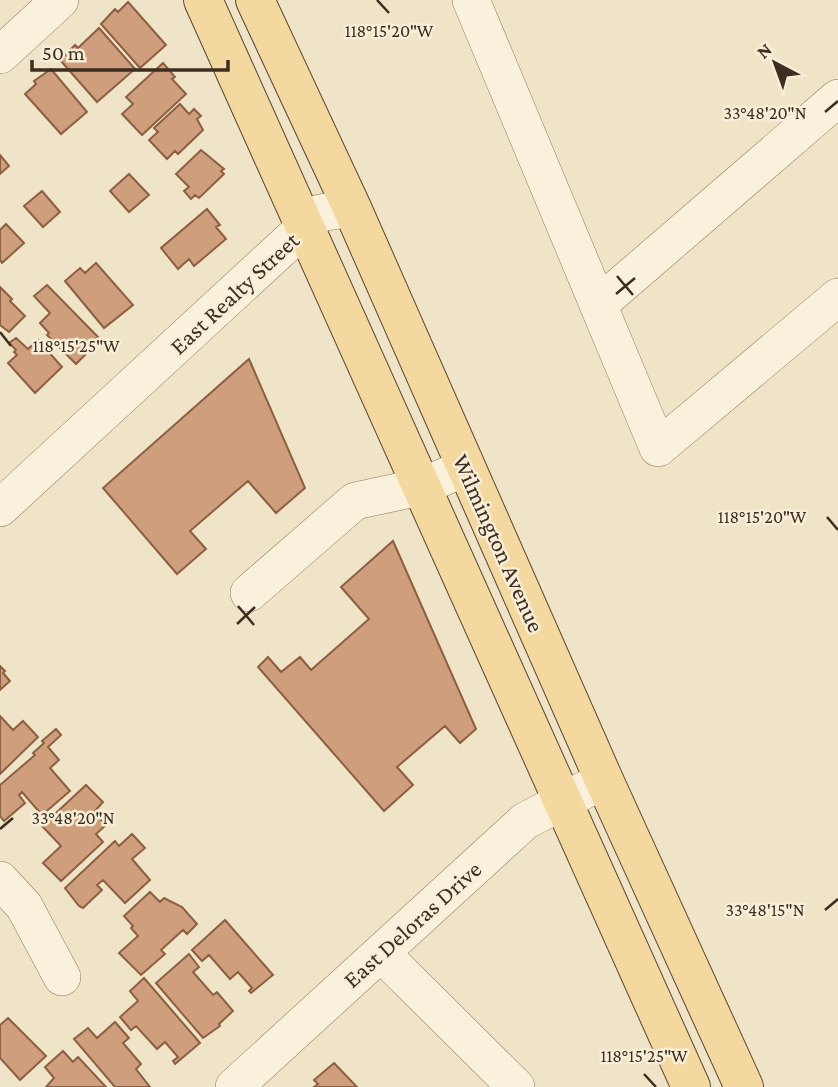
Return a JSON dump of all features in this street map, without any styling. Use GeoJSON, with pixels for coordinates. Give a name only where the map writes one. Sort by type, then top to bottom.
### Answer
{"type":"FeatureCollection","features":[{"type":"Feature","properties":{"kind":"main road","name":"Wilmington Avenue"},"geometry":{"type":"LineString","coordinates":[[203,0],[691,1087]]}},
{"type":"Feature","properties":{"kind":"main road","name":"Wilmington Avenue"},"geometry":{"type":"LineString","coordinates":[[255,0],[352,208],[604,780],[744,1087]]}},
{"type":"Feature","properties":{"kind":"street"},"geometry":{"type":"LineString","coordinates":[[0,55],[60,0]]}},
{"type":"Feature","properties":{"kind":"street"},"geometry":{"type":"LineString","coordinates":[[471,0],[658,448],[838,297]]}},
{"type":"Feature","properties":{"kind":"street"},"geometry":{"type":"LineString","coordinates":[[598,305],[838,98]]}},
{"type":"Feature","properties":{"kind":"street","name":"East Realty Street"},"geometry":{"type":"LineString","coordinates":[[0,508],[320,213],[352,208]]}},
{"type":"Feature","properties":{"kind":"street"},"geometry":{"type":"LineString","coordinates":[[250,593],[355,501],[420,487],[465,468]]}},
{"type":"Feature","properties":{"kind":"street","name":"East Deloras Drive"},"geometry":{"type":"LineString","coordinates":[[234,1087],[525,821],[604,780]]}},
{"type":"Feature","properties":{"kind":"street"},"geometry":{"type":"LineString","coordinates":[[0,880],[24,906],[62,977]]}},
{"type":"Feature","properties":{"kind":"street"},"geometry":{"type":"LineString","coordinates":[[381,953],[516,1087]]}},
{"type":"Feature","properties":{"kind":"building"},"geometry":{"type":"Polygon","coordinates":[[[128,2],[166,45],[140,68],[101,24],[115,9],[118,12],[128,2]]]}},
{"type":"Feature","properties":{"kind":"building"},"geometry":{"type":"Polygon","coordinates":[[[99,28],[135,69],[97,102],[60,60],[75,45],[78,48],[99,28]]]}},
{"type":"Feature","properties":{"kind":"building"},"geometry":{"type":"Polygon","coordinates":[[[163,63],[175,77],[172,79],[186,94],[142,135],[122,114],[133,104],[126,97],[163,63]]]}},
{"type":"Feature","properties":{"kind":"building"},"geometry":{"type":"Polygon","coordinates":[[[51,69],[87,112],[61,134],[25,94],[36,84],[34,81],[51,69]]]}},
{"type":"Feature","properties":{"kind":"building"},"geometry":{"type":"Polygon","coordinates":[[[180,104],[189,114],[194,109],[201,116],[197,119],[203,130],[178,154],[175,151],[167,159],[149,140],[158,132],[154,128],[180,104]]]}},
{"type":"Feature","properties":{"kind":"building"},"geometry":{"type":"Polygon","coordinates":[[[201,150],[224,169],[221,171],[224,174],[199,198],[195,195],[191,199],[184,191],[189,187],[176,174],[201,150]]]}},
{"type":"Feature","properties":{"kind":"building"},"geometry":{"type":"Polygon","coordinates":[[[0,155],[9,166],[0,174],[0,155]]]}},
{"type":"Feature","properties":{"kind":"building"},"geometry":{"type":"Polygon","coordinates":[[[129,174],[149,195],[129,212],[110,191],[129,174]]]}},
{"type":"Feature","properties":{"kind":"building"},"geometry":{"type":"Polygon","coordinates":[[[42,191],[60,212],[43,227],[24,206],[42,191]]]}},
{"type":"Feature","properties":{"kind":"building"},"geometry":{"type":"Polygon","coordinates":[[[207,209],[220,225],[216,227],[226,239],[194,266],[189,259],[178,269],[161,248],[207,209]]]}},
{"type":"Feature","properties":{"kind":"building"},"geometry":{"type":"Polygon","coordinates":[[[6,224],[24,243],[2,263],[0,230],[6,224]]]}},
{"type":"Feature","properties":{"kind":"building"},"geometry":{"type":"Polygon","coordinates":[[[96,263],[133,305],[104,328],[65,281],[80,268],[85,273],[96,263]]]}},
{"type":"Feature","properties":{"kind":"building"},"geometry":{"type":"Polygon","coordinates":[[[47,285],[98,337],[87,346],[84,352],[86,354],[76,364],[47,335],[49,333],[40,323],[50,313],[34,296],[47,285]]]}},
{"type":"Feature","properties":{"kind":"building"},"geometry":{"type":"Polygon","coordinates":[[[0,287],[25,316],[9,332],[0,325],[0,287]]]}},
{"type":"Feature","properties":{"kind":"building"},"geometry":{"type":"Polygon","coordinates":[[[16,338],[28,349],[38,340],[62,367],[35,393],[8,363],[17,355],[9,343],[16,338]]]}},
{"type":"Feature","properties":{"kind":"building"},"geometry":{"type":"Polygon","coordinates":[[[249,359],[305,488],[276,513],[248,481],[190,531],[206,549],[177,574],[103,488],[249,359]]]}},
{"type":"Feature","properties":{"kind":"building"},"geometry":{"type":"Polygon","coordinates":[[[393,541],[476,729],[460,743],[445,726],[397,767],[413,785],[384,811],[258,667],[268,657],[281,672],[300,657],[311,670],[369,619],[341,587],[393,541]]]}},
{"type":"Feature","properties":{"kind":"building"},"geometry":{"type":"Polygon","coordinates":[[[0,666],[10,681],[0,690],[0,666]]]}},
{"type":"Feature","properties":{"kind":"building"},"geometry":{"type":"Polygon","coordinates":[[[0,716],[13,730],[23,721],[38,737],[0,774],[0,716]]]}},
{"type":"Feature","properties":{"kind":"building"},"geometry":{"type":"Polygon","coordinates":[[[56,729],[61,735],[48,747],[59,760],[50,768],[70,791],[42,815],[22,792],[19,795],[25,803],[4,821],[0,816],[0,785],[35,755],[33,753],[44,743],[42,741],[56,729]]]}},
{"type":"Feature","properties":{"kind":"building"},"geometry":{"type":"Polygon","coordinates":[[[86,785],[103,802],[94,812],[106,825],[96,834],[103,842],[61,881],[43,863],[61,846],[42,826],[86,785]]]}},
{"type":"Feature","properties":{"kind":"building"},"geometry":{"type":"Polygon","coordinates":[[[132,834],[145,848],[132,859],[150,880],[125,903],[103,880],[97,885],[102,890],[83,908],[79,906],[65,888],[115,841],[119,846],[132,834]]]}},
{"type":"Feature","properties":{"kind":"building"},"geometry":{"type":"Polygon","coordinates":[[[150,892],[160,902],[164,898],[182,907],[197,924],[187,934],[183,930],[161,950],[165,954],[141,975],[119,953],[138,936],[124,916],[150,892]]]}},
{"type":"Feature","properties":{"kind":"building"},"geometry":{"type":"Polygon","coordinates":[[[225,920],[273,975],[251,993],[249,991],[252,988],[238,972],[230,979],[209,955],[202,961],[192,950],[225,920]]]}},
{"type":"Feature","properties":{"kind":"building"},"geometry":{"type":"Polygon","coordinates":[[[189,954],[199,967],[193,972],[213,995],[217,992],[233,1011],[220,1026],[203,1038],[156,983],[189,954]]]}},
{"type":"Feature","properties":{"kind":"building"},"geometry":{"type":"Polygon","coordinates":[[[144,978],[200,1043],[175,1064],[173,1061],[178,1057],[165,1042],[157,1049],[136,1026],[131,1030],[120,1017],[138,1001],[130,991],[144,978]]]}},
{"type":"Feature","properties":{"kind":"building"},"geometry":{"type":"Polygon","coordinates":[[[8,1018],[46,1056],[20,1080],[0,1058],[0,1025],[8,1018]]]}},
{"type":"Feature","properties":{"kind":"building"},"geometry":{"type":"Polygon","coordinates":[[[115,1022],[129,1038],[123,1043],[141,1064],[136,1069],[150,1087],[115,1087],[74,1039],[88,1028],[97,1038],[115,1022]]]}},
{"type":"Feature","properties":{"kind":"building"},"geometry":{"type":"Polygon","coordinates":[[[63,1051],[73,1062],[78,1057],[106,1087],[46,1087],[54,1078],[45,1067],[63,1051]]]}},
{"type":"Feature","properties":{"kind":"building"},"geometry":{"type":"Polygon","coordinates":[[[334,1063],[357,1087],[314,1087],[318,1084],[314,1080],[334,1063]]]}}]}
